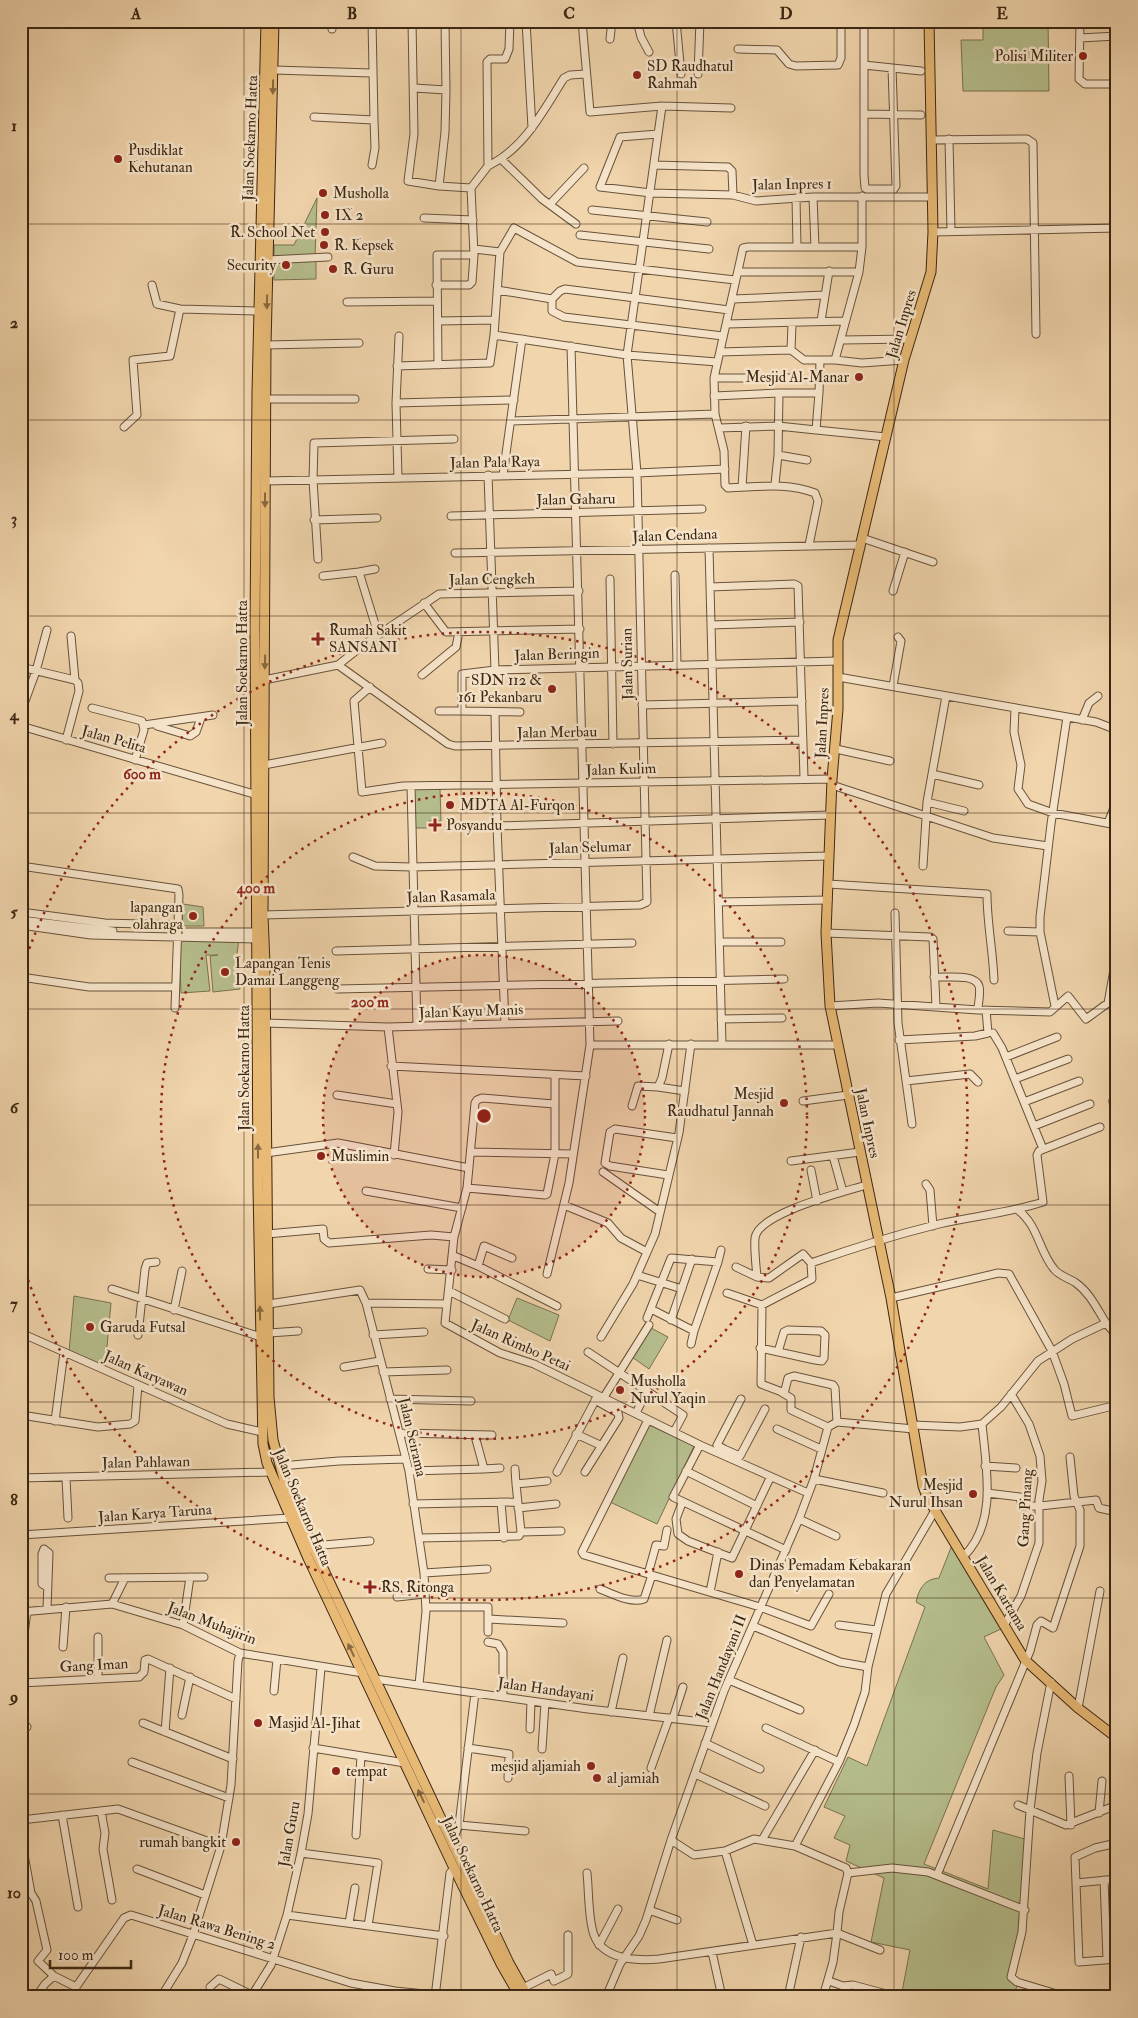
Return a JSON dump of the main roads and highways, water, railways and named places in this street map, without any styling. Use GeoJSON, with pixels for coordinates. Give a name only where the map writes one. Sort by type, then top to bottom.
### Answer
{"type":"FeatureCollection","features":[{"type":"Feature","properties":{"kind":"main road"},"geometry":{"type":"LineString","coordinates":[[260,21],[266,50]]}},
{"type":"Feature","properties":{"kind":"main road","name":"Jalan Soekarno Hatta"},"geometry":{"type":"LineString","coordinates":[[266,21],[265,223],[268,260],[265,481],[256,795],[256,935],[258,1188],[272,1433],[288,1494],[363,1674],[501,1964],[522,1993],[528,1997]]}},
{"type":"Feature","properties":{"kind":"main road","name":"Jalan Soekarno Hatta"},"geometry":{"type":"LineString","coordinates":[[274,21],[274,70],[259,310],[260,641],[264,680],[263,915],[269,1304],[265,1335],[262,1432],[267,1463],[290,1518],[312,1552],[375,1679],[522,1993]]}},
{"type":"Feature","properties":{"kind":"main road","name":"Jalan Inpres"},"geometry":{"type":"LineString","coordinates":[[913,1427],[891,1298],[830,1006],[826,933],[830,815],[836,749],[839,631],[904,360],[931,272],[933,197],[929,21]]}},
{"type":"Feature","properties":{"kind":"main road"},"geometry":{"type":"LineString","coordinates":[[258,1188],[268,1189]]}},
{"type":"Feature","properties":{"kind":"main road","name":"Jalan Kartama"},"geometry":{"type":"LineString","coordinates":[[913,1427],[923,1486],[934,1512],[964,1556],[968,1567],[1026,1660],[1078,1708],[1117,1738]]}},
{"type":"Feature","properties":{"kind":"waterway"},"geometry":{"type":"LineString","coordinates":[[1117,1079],[1109,1101],[1117,1134]]}},
{"type":"Feature","properties":{"kind":"place","name":"Polisi Militer"},"geometry":{"type":"Point","coordinates":[1083,56]}},
{"type":"Feature","properties":{"kind":"place","name":"SD Raudhatul Rahmah"},"geometry":{"type":"Point","coordinates":[637,75]}},
{"type":"Feature","properties":{"kind":"place","name":"Pusdiklat Kehutanan"},"geometry":{"type":"Point","coordinates":[118,159]}},
{"type":"Feature","properties":{"kind":"place","name":"Musholla"},"geometry":{"type":"Point","coordinates":[323,193]}},
{"type":"Feature","properties":{"kind":"place","name":"IX 2"},"geometry":{"type":"Point","coordinates":[325,215]}},
{"type":"Feature","properties":{"kind":"place","name":"R. School Net"},"geometry":{"type":"Point","coordinates":[325,232]}},
{"type":"Feature","properties":{"kind":"place","name":"R. Kepsek"},"geometry":{"type":"Point","coordinates":[324,245]}},
{"type":"Feature","properties":{"kind":"place","name":"Security"},"geometry":{"type":"Point","coordinates":[286,265]}},
{"type":"Feature","properties":{"kind":"place","name":"R. Guru"},"geometry":{"type":"Point","coordinates":[333,269]}},
{"type":"Feature","properties":{"kind":"place","name":"Mesjid Al-Manar"},"geometry":{"type":"Point","coordinates":[859,377]}},
{"type":"Feature","properties":{"kind":"place","name":"Rumah Sakit SANSANI"},"geometry":{"type":"Point","coordinates":[318,639]}},
{"type":"Feature","properties":{"kind":"place","name":"SDN 112 & 161 Pekanbaru"},"geometry":{"type":"Point","coordinates":[552,689]}},
{"type":"Feature","properties":{"kind":"place","name":"MDTA Al-Furqon"},"geometry":{"type":"Point","coordinates":[450,805]}},
{"type":"Feature","properties":{"kind":"place","name":"Posyandu"},"geometry":{"type":"Point","coordinates":[435,825]}},
{"type":"Feature","properties":{"kind":"place","name":"lapangan olahraga"},"geometry":{"type":"Point","coordinates":[193,916]}},
{"type":"Feature","properties":{"kind":"place","name":"Lapangan Tenis Damai Langgeng"},"geometry":{"type":"Point","coordinates":[225,972]}},
{"type":"Feature","properties":{"kind":"place","name":"Mesjid Raudhatul Jannah"},"geometry":{"type":"Point","coordinates":[784,1103]}},
{"type":"Feature","properties":{"kind":"place","name":"Muslimin"},"geometry":{"type":"Point","coordinates":[321,1156]}},
{"type":"Feature","properties":{"kind":"place","name":"Garuda Futsal"},"geometry":{"type":"Point","coordinates":[90,1327]}},
{"type":"Feature","properties":{"kind":"place","name":"Musholla Nurul Yaqin"},"geometry":{"type":"Point","coordinates":[620,1390]}},
{"type":"Feature","properties":{"kind":"place","name":"Mesjid Nurul Ihsan"},"geometry":{"type":"Point","coordinates":[973,1494]}},
{"type":"Feature","properties":{"kind":"place","name":"Dinas Pemadam Kebakaran dan Penyelamatan"},"geometry":{"type":"Point","coordinates":[739,1574]}},
{"type":"Feature","properties":{"kind":"place","name":"RS. Ritonga"},"geometry":{"type":"Point","coordinates":[370,1587]}},
{"type":"Feature","properties":{"kind":"place","name":"Masjid Al-Jihat"},"geometry":{"type":"Point","coordinates":[258,1723]}},
{"type":"Feature","properties":{"kind":"place","name":"mesjid aljamiah"},"geometry":{"type":"Point","coordinates":[591,1766]}},
{"type":"Feature","properties":{"kind":"place","name":"tempat"},"geometry":{"type":"Point","coordinates":[336,1771]}},
{"type":"Feature","properties":{"kind":"place","name":"al jamiah"},"geometry":{"type":"Point","coordinates":[597,1778]}},
{"type":"Feature","properties":{"kind":"place","name":"rumah bangkit"},"geometry":{"type":"Point","coordinates":[236,1842]}}]}
